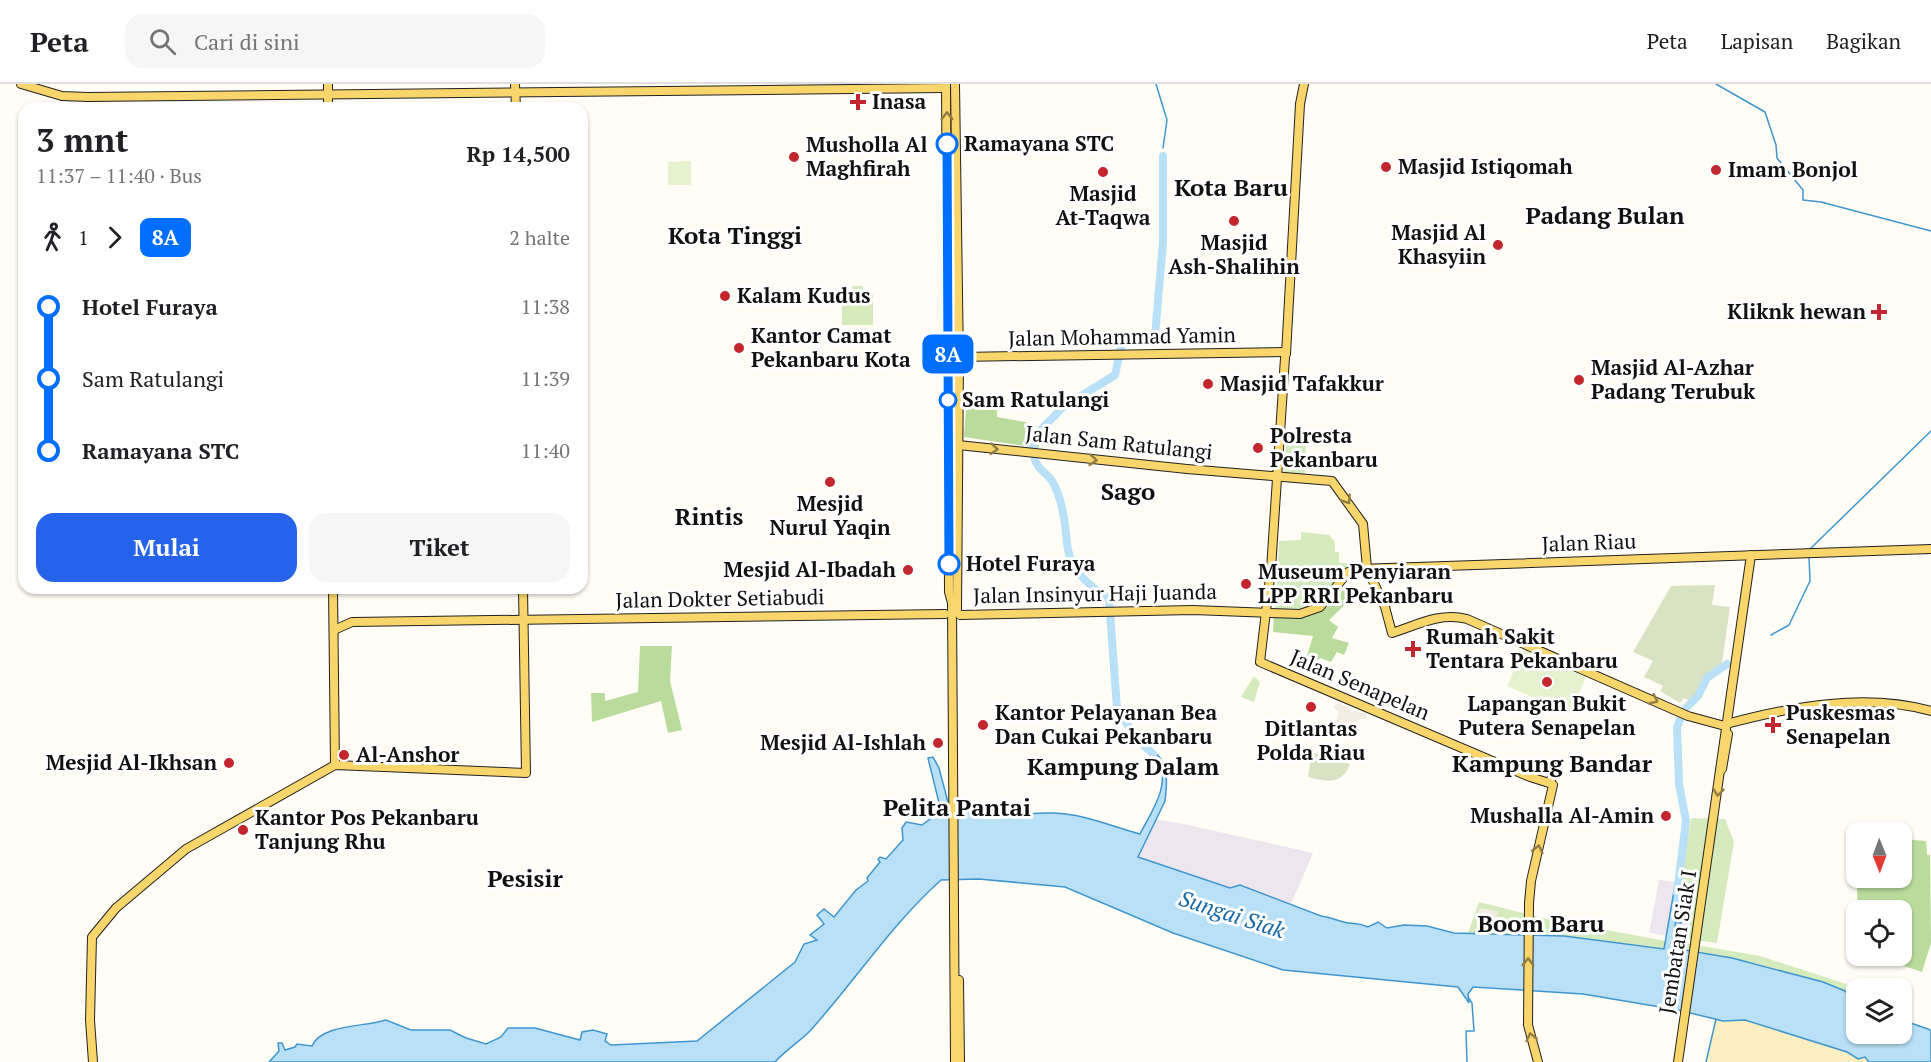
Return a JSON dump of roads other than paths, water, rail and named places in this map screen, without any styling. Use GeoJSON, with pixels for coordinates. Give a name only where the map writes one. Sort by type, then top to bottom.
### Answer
{"type":"FeatureCollection","features":[{"type":"Feature","properties":{"kind":"main road"},"geometry":{"type":"LineString","coordinates":[[21,84],[62,96],[328,94],[515,88],[656,90],[946,86],[949,592],[954,604],[960,1062]]}},
{"type":"Feature","properties":{"kind":"main road"},"geometry":{"type":"LineString","coordinates":[[328,84],[328,102]]}},
{"type":"Feature","properties":{"kind":"main road"},"geometry":{"type":"LineString","coordinates":[[515,88],[524,84]]}},
{"type":"Feature","properties":{"kind":"main road"},"geometry":{"type":"LineString","coordinates":[[646,84],[656,90]]}},
{"type":"Feature","properties":{"kind":"main road"},"geometry":{"type":"LineString","coordinates":[[790,84],[804,89]]}},
{"type":"Feature","properties":{"kind":"main road"},"geometry":{"type":"LineString","coordinates":[[955,84],[959,344],[954,604],[955,1062]]}},
{"type":"Feature","properties":{"kind":"main road"},"geometry":{"type":"LineString","coordinates":[[1267,613],[1304,85]]}},
{"type":"Feature","properties":{"kind":"main road"},"geometry":{"type":"LineString","coordinates":[[948,344],[954,349],[959,344]]}},
{"type":"Feature","properties":{"kind":"main road","name":"Jalan Mohammad Yamin"},"geometry":{"type":"LineString","coordinates":[[948,364],[952,358],[959,360],[1286,353]]}},
{"type":"Feature","properties":{"kind":"main road","name":"Jalan Sam Ratulangi"},"geometry":{"type":"LineString","coordinates":[[958,446],[1187,470],[1328,480],[1338,487],[1363,524],[1367,568],[1385,607],[1392,633],[1436,618],[1462,618],[1678,712],[1727,725]]}},
{"type":"Feature","properties":{"kind":"main road","name":"Jalan Riau"},"geometry":{"type":"LineString","coordinates":[[1267,613],[1300,614],[1315,610],[1329,598],[1348,572],[1367,568],[1931,549]]}},
{"type":"Feature","properties":{"kind":"main road","name":"Jembatan Siak I"},"geometry":{"type":"LineString","coordinates":[[1678,1062],[1687,986],[1714,828],[1720,773],[1725,760],[1727,725],[1751,555]]}},
{"type":"Feature","properties":{"kind":"main road"},"geometry":{"type":"LineString","coordinates":[[333,594],[335,765]]}},
{"type":"Feature","properties":{"kind":"main road"},"geometry":{"type":"LineString","coordinates":[[93,1062],[90,1020],[92,937],[116,908],[186,849],[335,765],[526,773],[523,594]]}},
{"type":"Feature","properties":{"kind":"main road","name":"Jalan Insinyur Haji Juanda"},"geometry":{"type":"LineString","coordinates":[[960,615],[1193,610],[1267,613]]}},
{"type":"Feature","properties":{"kind":"main road","name":"Jalan Senapelan"},"geometry":{"type":"LineString","coordinates":[[1267,613],[1260,662],[1530,777],[1550,788]]}},
{"type":"Feature","properties":{"kind":"main road","name":"Jalan Dokter Setiabudi"},"geometry":{"type":"LineString","coordinates":[[334,614],[352,622]]}},
{"type":"Feature","properties":{"kind":"main road","name":"Jalan Dokter Setiabudi"},"geometry":{"type":"LineString","coordinates":[[334,630],[352,622],[945,614]]}},
{"type":"Feature","properties":{"kind":"main road"},"geometry":{"type":"LineString","coordinates":[[1727,725],[1797,709],[1858,702],[1902,704],[1931,711]]}},
{"type":"Feature","properties":{"kind":"main road"},"geometry":{"type":"LineString","coordinates":[[1538,1062],[1528,1024],[1529,903],[1531,881],[1551,782],[1558,767]]}},
{"type":"Feature","properties":{"kind":"water","name":"Sungai Siak"},"geometry":{"type":"Polygon","coordinates":[[[1145,747],[1159,756],[1163,762],[1167,785],[1165,801],[1138,857],[1230,888],[1240,885],[1321,916],[1368,927],[1378,922],[1387,928],[1404,925],[1427,926],[1454,933],[1564,936],[1664,949],[1675,885],[1681,886],[1672,948],[1732,958],[1823,982],[1845,991],[1846,1044],[1912,1044],[1912,1023],[1931,1031],[1931,1062],[1869,1062],[1865,1057],[1858,1059],[1847,1052],[1745,1020],[1723,1021],[1678,1010],[1583,994],[1473,987],[1468,994],[1469,1003],[1458,987],[1283,970],[1173,933],[1065,887],[979,879],[941,880],[889,934],[810,1031],[775,1062],[269,1062],[279,1051],[278,1043],[282,1043],[285,1050],[297,1044],[312,1046],[317,1039],[334,1030],[386,1020],[411,1030],[450,1030],[486,1044],[501,1037],[508,1028],[535,1028],[580,1040],[582,1032],[593,1030],[607,1034],[605,1041],[611,1045],[697,1041],[795,962],[804,944],[817,940],[810,935],[824,924],[817,915],[824,909],[834,917],[856,890],[868,881],[867,878],[880,862],[878,859],[880,857],[886,859],[903,840],[902,828],[906,822],[922,825],[938,813],[940,807],[928,758],[933,757],[939,768],[949,806],[977,805],[979,811],[998,814],[1065,814],[1087,818],[1140,834],[1158,799],[1162,779],[1162,770],[1158,761],[1145,747]]]}},
{"type":"Feature","properties":{"kind":"waterway"},"geometry":{"type":"LineString","coordinates":[[1156,84],[1167,120],[1163,148]]}},
{"type":"Feature","properties":{"kind":"waterway"},"geometry":{"type":"LineString","coordinates":[[1716,84],[1765,112],[1776,145],[1777,158],[1803,190],[1803,200],[1821,202],[1931,231]]}},
{"type":"Feature","properties":{"kind":"waterway"},"geometry":{"type":"LineString","coordinates":[[1153,754],[1136,738],[1117,708],[1109,599],[1090,585],[1078,573],[1071,561],[1063,509],[1053,483],[1035,459],[1033,438],[1062,408],[1115,375],[1122,343],[1152,339],[1155,336],[1163,242],[1163,156]]}},
{"type":"Feature","properties":{"kind":"waterway"},"geometry":{"type":"LineString","coordinates":[[1809,550],[1931,431]]}},
{"type":"Feature","properties":{"kind":"waterway"},"geometry":{"type":"LineString","coordinates":[[1771,635],[1789,625],[1810,581],[1809,557]]}},
{"type":"Feature","properties":{"kind":"waterway"},"geometry":{"type":"LineString","coordinates":[[1677,893],[1686,821],[1679,784],[1677,727],[1685,709],[1698,696],[1707,678],[1727,664]]}},
{"type":"Feature","properties":{"kind":"waterway"},"geometry":{"type":"LineString","coordinates":[[1675,922],[1681,923],[1684,904],[1676,902]]}},
{"type":"Feature","properties":{"kind":"waterway"},"geometry":{"type":"LineString","coordinates":[[1467,1062],[1466,1031],[1474,1031],[1472,1003],[1468,997]]}},
{"type":"Feature","properties":{"kind":"waterway"},"geometry":{"type":"LineString","coordinates":[[1706,1062],[1716,1019]]}},
{"type":"Feature","properties":{"kind":"place","name":"Inasa"},"geometry":{"type":"Point","coordinates":[858,102]}},
{"type":"Feature","properties":{"kind":"place","name":"Ramayana STC"},"geometry":{"type":"Point","coordinates":[947,144]}},
{"type":"Feature","properties":{"kind":"place","name":"Musholla Al Maghfirah"},"geometry":{"type":"Point","coordinates":[794,157]}},
{"type":"Feature","properties":{"kind":"place","name":"Masjid Istiqomah"},"geometry":{"type":"Point","coordinates":[1386,167]}},
{"type":"Feature","properties":{"kind":"place","name":"Imam Bonjol"},"geometry":{"type":"Point","coordinates":[1716,170]}},
{"type":"Feature","properties":{"kind":"place","name":"Masjid At-Taqwa"},"geometry":{"type":"Point","coordinates":[1103,172]}},
{"type":"Feature","properties":{"kind":"place","name":"Masjid Ash-Shalihin"},"geometry":{"type":"Point","coordinates":[1234,221]}},
{"type":"Feature","properties":{"kind":"place","name":"Masjid Al Khasyiin"},"geometry":{"type":"Point","coordinates":[1498,245]}},
{"type":"Feature","properties":{"kind":"place","name":"Kalam Kudus"},"geometry":{"type":"Point","coordinates":[725,296]}},
{"type":"Feature","properties":{"kind":"place","name":"Kliknk hewan"},"geometry":{"type":"Point","coordinates":[1879,312]}},
{"type":"Feature","properties":{"kind":"place","name":"Kantor Camat Pekanbaru Kota"},"geometry":{"type":"Point","coordinates":[739,348]}},
{"type":"Feature","properties":{"kind":"place","name":"Masjid Al-Azhar Padang Terubuk"},"geometry":{"type":"Point","coordinates":[1579,380]}},
{"type":"Feature","properties":{"kind":"place","name":"Masjid Tafakkur"},"geometry":{"type":"Point","coordinates":[1208,384]}},
{"type":"Feature","properties":{"kind":"place","name":"Sam Ratulangi"},"geometry":{"type":"Point","coordinates":[948,400]}},
{"type":"Feature","properties":{"kind":"place","name":"Polresta Pekanbaru"},"geometry":{"type":"Point","coordinates":[1258,448]}},
{"type":"Feature","properties":{"kind":"place","name":"Mesjid Nurul Yaqin"},"geometry":{"type":"Point","coordinates":[830,482]}},
{"type":"Feature","properties":{"kind":"place","name":"Hotel Furaya"},"geometry":{"type":"Point","coordinates":[949,564]}},
{"type":"Feature","properties":{"kind":"place","name":"Mesjid Al-Ibadah"},"geometry":{"type":"Point","coordinates":[908,570]}},
{"type":"Feature","properties":{"kind":"place","name":"Museum Penyiaran LPP RRI Pekanbaru"},"geometry":{"type":"Point","coordinates":[1246,584]}},
{"type":"Feature","properties":{"kind":"place","name":"Rumah Sakit Tentara Pekanbaru"},"geometry":{"type":"Point","coordinates":[1413,649]}},
{"type":"Feature","properties":{"kind":"place","name":"Lapangan Bukit Putera Senapelan"},"geometry":{"type":"Point","coordinates":[1547,682]}},
{"type":"Feature","properties":{"kind":"place","name":"Ditlantas Polda Riau"},"geometry":{"type":"Point","coordinates":[1311,707]}},
{"type":"Feature","properties":{"kind":"place","name":"Kantor Pelayanan Bea Dan Cukai Pekanbaru"},"geometry":{"type":"Point","coordinates":[983,725]}},
{"type":"Feature","properties":{"kind":"place","name":"Puskesmas Senapelan"},"geometry":{"type":"Point","coordinates":[1773,725]}},
{"type":"Feature","properties":{"kind":"place","name":"Mesjid Al-Ishlah"},"geometry":{"type":"Point","coordinates":[938,743]}},
{"type":"Feature","properties":{"kind":"place","name":"Al-Anshor"},"geometry":{"type":"Point","coordinates":[344,755]}},
{"type":"Feature","properties":{"kind":"place","name":"Mesjid Al-Ikhsan"},"geometry":{"type":"Point","coordinates":[229,763]}},
{"type":"Feature","properties":{"kind":"place","name":"Mushalla Al-Amin"},"geometry":{"type":"Point","coordinates":[1666,816]}},
{"type":"Feature","properties":{"kind":"place","name":"Kantor Pos Pekanbaru Tanjung Rhu"},"geometry":{"type":"Point","coordinates":[243,830]}},
{"type":"Feature","properties":{"kind":"district","name":"Kota Baru"},"geometry":{"type":"Point","coordinates":[1231,188]}},
{"type":"Feature","properties":{"kind":"district","name":"Padang Bulan"},"geometry":{"type":"Point","coordinates":[1605,216]}},
{"type":"Feature","properties":{"kind":"district","name":"Kota Tinggi"},"geometry":{"type":"Point","coordinates":[735,236]}},
{"type":"Feature","properties":{"kind":"district","name":"Sago"},"geometry":{"type":"Point","coordinates":[1128,492]}},
{"type":"Feature","properties":{"kind":"district","name":"Rintis"},"geometry":{"type":"Point","coordinates":[709,517]}},
{"type":"Feature","properties":{"kind":"district","name":"Kampung Bandar"},"geometry":{"type":"Point","coordinates":[1552,764]}},
{"type":"Feature","properties":{"kind":"district","name":"Kampung Dalam"},"geometry":{"type":"Point","coordinates":[1123,767]}},
{"type":"Feature","properties":{"kind":"district","name":"Pelita Pantai"},"geometry":{"type":"Point","coordinates":[957,808]}},
{"type":"Feature","properties":{"kind":"district","name":"Pesisir"},"geometry":{"type":"Point","coordinates":[525,879]}},
{"type":"Feature","properties":{"kind":"district","name":"Boom Baru"},"geometry":{"type":"Point","coordinates":[1541,924]}}]}
